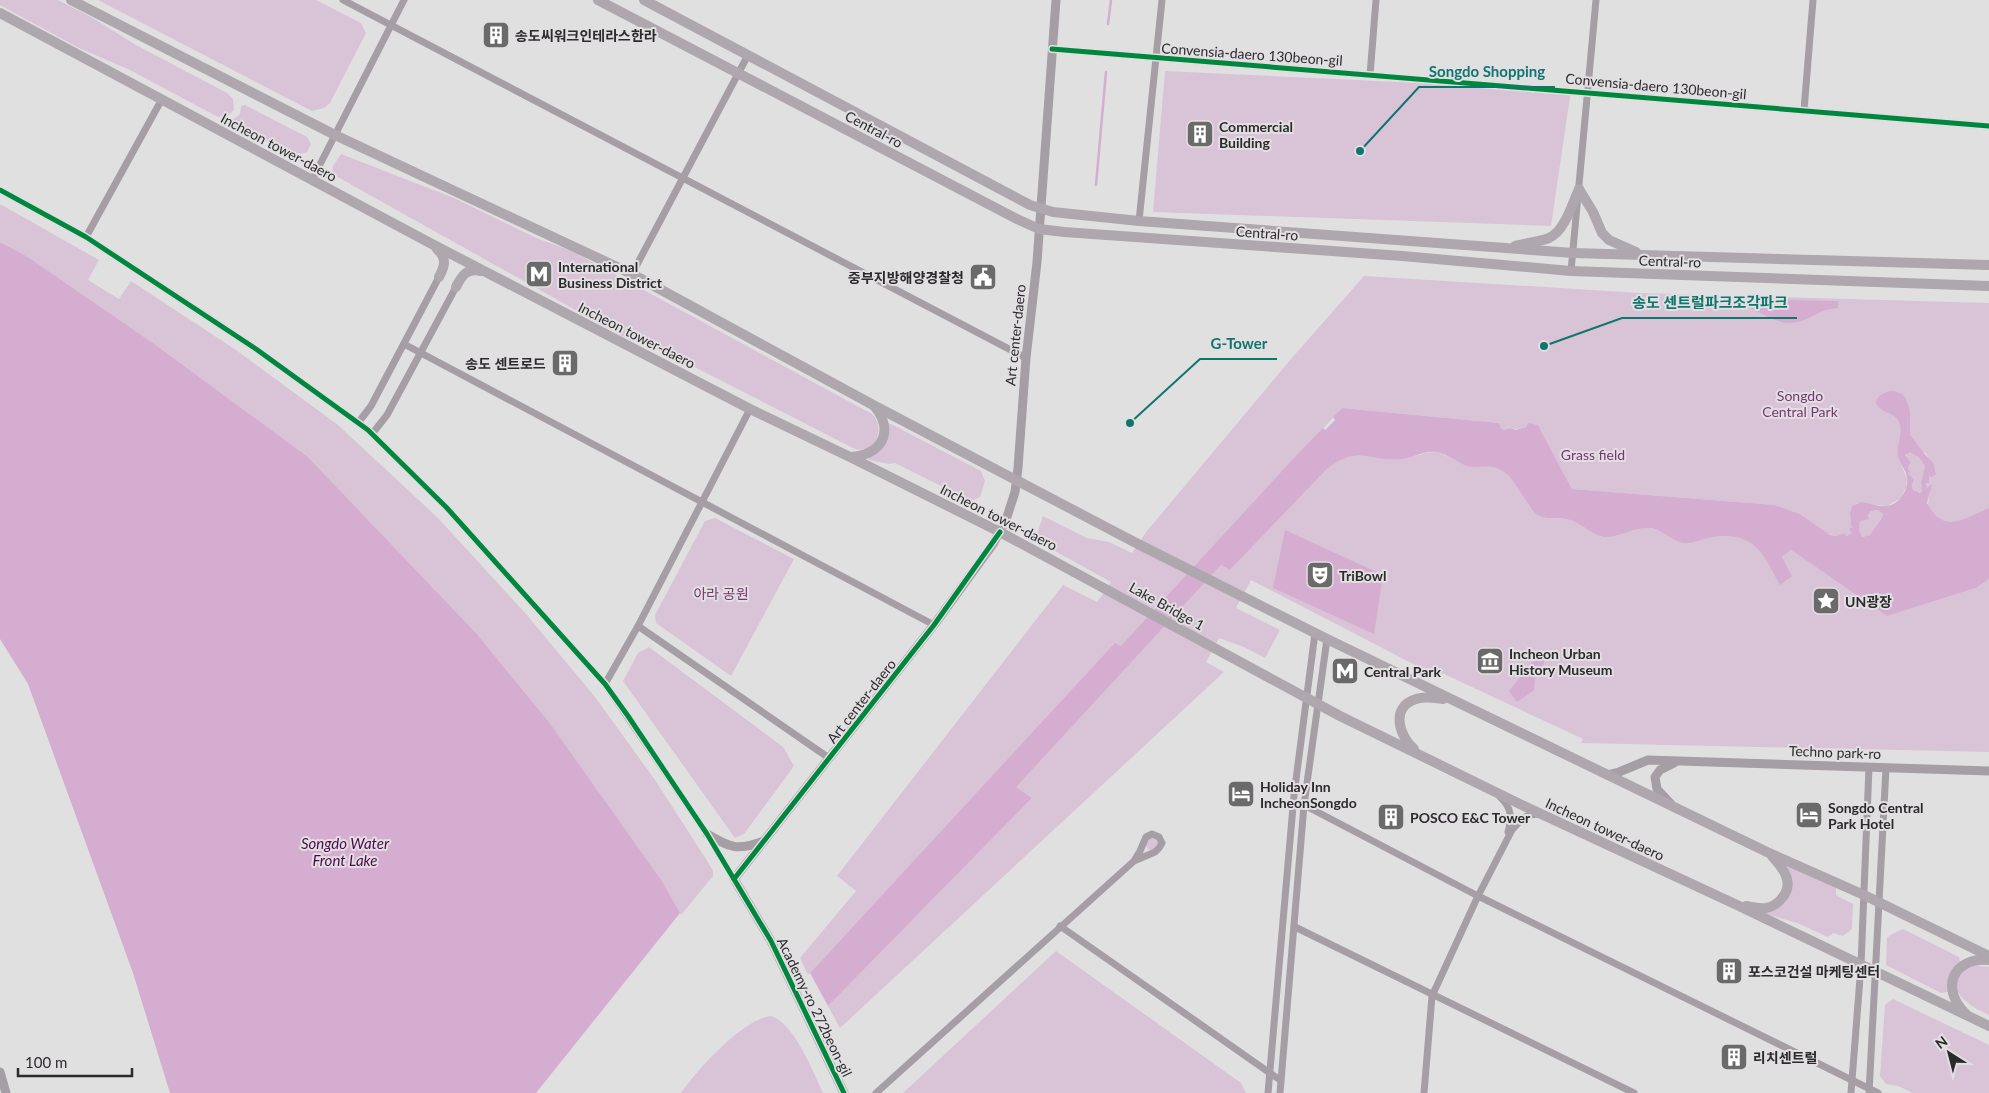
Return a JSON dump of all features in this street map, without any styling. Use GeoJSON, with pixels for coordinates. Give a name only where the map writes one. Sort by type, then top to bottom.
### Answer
{"type":"FeatureCollection","features":[{"type":"Feature","properties":{"kind":"main road"},"geometry":{"type":"LineString","coordinates":[[71,0],[335,135],[632,274],[875,406],[1242,597],[1767,852],[1864,895],[1989,956]]}},
{"type":"Feature","properties":{"kind":"main road","name":"Central-ro"},"geometry":{"type":"LineString","coordinates":[[598,0],[1039,229],[1128,238],[1402,256],[1571,271],[1989,286]]}},
{"type":"Feature","properties":{"kind":"main road","name":"Central-ro"},"geometry":{"type":"LineString","coordinates":[[644,0],[1040,209],[1138,221],[1573,253],[1989,265]]}},
{"type":"Feature","properties":{"kind":"main road","name":"Incheon tower-daero"},"geometry":{"type":"LineString","coordinates":[[0,13],[430,243],[750,409],[1000,532],[1106,589]]}},
{"type":"Feature","properties":{"kind":"main road"},"geometry":{"type":"LineString","coordinates":[[1507,248],[1548,239],[1557,233],[1562,228],[1579,189]]}},
{"type":"Feature","properties":{"kind":"main road"},"geometry":{"type":"LineString","coordinates":[[1579,189],[1593,212],[1602,233],[1619,245],[1643,255]]}},
{"type":"Feature","properties":{"kind":"main road"},"geometry":{"type":"LineString","coordinates":[[430,243],[440,251],[445,261],[439,277]]}},
{"type":"Feature","properties":{"kind":"main road"},"geometry":{"type":"LineString","coordinates":[[456,287],[462,276],[470,270],[486,272]]}},
{"type":"Feature","properties":{"kind":"main road"},"geometry":{"type":"LineString","coordinates":[[850,457],[872,452],[882,440],[883,423],[875,406]]}},
{"type":"Feature","properties":{"kind":"main road","name":"Lake Bridge 1"},"geometry":{"type":"LineString","coordinates":[[1106,589],[1214,648]]}},
{"type":"Feature","properties":{"kind":"main road","name":"Incheon tower-daero"},"geometry":{"type":"LineString","coordinates":[[1214,648],[1307,699],[1420,756],[1989,1026]]}},
{"type":"Feature","properties":{"kind":"main road"},"geometry":{"type":"LineString","coordinates":[[1420,756],[1410,746],[1402,733],[1399,719],[1402,710],[1416,699],[1450,699]]}},
{"type":"Feature","properties":{"kind":"main road"},"geometry":{"type":"LineString","coordinates":[[1737,905],[1768,907],[1778,902],[1785,894],[1788,884],[1785,872],[1767,852]]}},
{"type":"Feature","properties":{"kind":"main road"},"geometry":{"type":"LineString","coordinates":[[1969,1017],[1956,1001],[1952,983],[1957,971],[1965,963],[1972,960],[1989,960]]}},
{"type":"Feature","properties":{"kind":"street"},"geometry":{"type":"LineString","coordinates":[[343,0],[1026,358]]}},
{"type":"Feature","properties":{"kind":"street"},"geometry":{"type":"LineString","coordinates":[[312,180],[404,0]]}},
{"type":"Feature","properties":{"kind":"street","name":"Art center-daero"},"geometry":{"type":"LineString","coordinates":[[734,879],[934,625],[1000,532],[1010,507],[1017,481],[1026,358],[1039,229],[1056,0]]}},
{"type":"Feature","properties":{"kind":"street"},"geometry":{"type":"LineString","coordinates":[[1138,221],[1158,58],[1162,0]]}},
{"type":"Feature","properties":{"kind":"street"},"geometry":{"type":"LineString","coordinates":[[1370,75],[1376,0]]}},
{"type":"Feature","properties":{"kind":"street"},"geometry":{"type":"LineString","coordinates":[[1571,271],[1596,0]]}},
{"type":"Feature","properties":{"kind":"street"},"geometry":{"type":"LineString","coordinates":[[1804,110],[1813,0]]}},
{"type":"Feature","properties":{"kind":"street","name":"Convensia-daero 130beon-gil"},"geometry":{"type":"LineString","coordinates":[[1052,49],[1989,126]]}},
{"type":"Feature","properties":{"kind":"street"},"geometry":{"type":"LineString","coordinates":[[632,274],[748,55]]}},
{"type":"Feature","properties":{"kind":"street"},"geometry":{"type":"LineString","coordinates":[[86,237],[162,99]]}},
{"type":"Feature","properties":{"kind":"street"},"geometry":{"type":"LineString","coordinates":[[0,190],[86,237],[256,348],[372,434],[447,508],[606,684],[734,879]]}},
{"type":"Feature","properties":{"kind":"street"},"geometry":{"type":"LineString","coordinates":[[358,423],[371,406],[439,277]]}},
{"type":"Feature","properties":{"kind":"street"},"geometry":{"type":"LineString","coordinates":[[372,434],[387,415],[456,287]]}},
{"type":"Feature","properties":{"kind":"street"},"geometry":{"type":"LineString","coordinates":[[404,344],[934,625]]}},
{"type":"Feature","properties":{"kind":"street"},"geometry":{"type":"LineString","coordinates":[[606,684],[750,409]]}},
{"type":"Feature","properties":{"kind":"street"},"geometry":{"type":"LineString","coordinates":[[638,626],[829,758]]}},
{"type":"Feature","properties":{"kind":"street"},"geometry":{"type":"LineString","coordinates":[[1268,1093],[1294,795],[1315,633]]}},
{"type":"Feature","properties":{"kind":"street"},"geometry":{"type":"LineString","coordinates":[[1280,1093],[1304,805],[1327,639]]}},
{"type":"Feature","properties":{"kind":"street","name":"Techno park-ro"},"geometry":{"type":"LineString","coordinates":[[1607,775],[1619,772],[1643,761],[1989,771]]}},
{"type":"Feature","properties":{"kind":"street","name":"Techno park-ro"},"geometry":{"type":"LineString","coordinates":[[1677,808],[1660,794],[1656,786],[1655,777],[1667,765],[1680,761]]}},
{"type":"Feature","properties":{"kind":"street"},"geometry":{"type":"LineString","coordinates":[[1851,1093],[1861,965],[1868,767]]}},
{"type":"Feature","properties":{"kind":"street"},"geometry":{"type":"LineString","coordinates":[[1869,1091],[1877,972],[1886,768]]}},
{"type":"Feature","properties":{"kind":"street"},"geometry":{"type":"LineString","coordinates":[[1493,791],[1506,802],[1510,812],[1511,818],[1505,842]]}},
{"type":"Feature","properties":{"kind":"street"},"geometry":{"type":"LineString","coordinates":[[1304,805],[1478,896],[1869,1091],[1878,1093]]}},
{"type":"Feature","properties":{"kind":"street"},"geometry":{"type":"LineString","coordinates":[[1424,1093],[1432,996],[1478,896],[1512,830],[1522,819],[1535,814],[1544,815]]}},
{"type":"Feature","properties":{"kind":"street"},"geometry":{"type":"LineString","coordinates":[[706,834],[727,846],[735,848],[742,848],[764,841]]}},
{"type":"Feature","properties":{"kind":"street"},"geometry":{"type":"LineString","coordinates":[[876,1093],[1134,861]]}},
{"type":"Feature","properties":{"kind":"street","name":"Academy-ro 272beon-gil"},"geometry":{"type":"LineString","coordinates":[[734,879],[772,941],[844,1093]]}},
{"type":"Feature","properties":{"kind":"street"},"geometry":{"type":"LineString","coordinates":[[1060,926],[1280,1080]]}},
{"type":"Feature","properties":{"kind":"street"},"geometry":{"type":"LineString","coordinates":[[1295,927],[1432,996],[1634,1093]]}},
{"type":"Feature","properties":{"kind":"street"},"geometry":{"type":"LineString","coordinates":[[0,1072],[6,1093]]}},
{"type":"Feature","properties":{"kind":"green space"},"geometry":{"type":"Polygon","coordinates":[[[0,0],[58,0],[91,17],[136,45],[227,93],[233,99],[234,110],[229,115],[218,117],[130,70],[79,48],[0,5],[0,0]]]}},
{"type":"Feature","properties":{"kind":"green space"},"geometry":{"type":"Polygon","coordinates":[[[98,0],[316,0],[361,23],[366,33],[330,103],[324,108],[312,111],[98,0]]]}},
{"type":"Feature","properties":{"kind":"green space"},"geometry":{"type":"Polygon","coordinates":[[[1165,71],[1571,90],[1551,226],[1153,212],[1165,71]]]}},
{"type":"Feature","properties":{"kind":"green space"},"geometry":{"type":"Polygon","coordinates":[[[245,105],[307,137],[311,144],[307,152],[300,153],[282,149],[232,127],[230,122],[240,114],[241,106],[245,105]]]}},
{"type":"Feature","properties":{"kind":"green space"},"geometry":{"type":"Polygon","coordinates":[[[341,154],[454,198],[536,238],[572,251],[872,414],[878,426],[876,440],[867,448],[860,450],[853,448],[673,356],[622,336],[334,175],[332,173],[333,166],[341,154]]]}},
{"type":"Feature","properties":{"kind":"green space"},"geometry":{"type":"Polygon","coordinates":[[[0,204],[99,260],[88,280],[119,299],[131,281],[236,350],[338,425],[437,517],[526,614],[595,697],[655,780],[706,859],[713,871],[713,876],[681,915],[662,881],[549,722],[476,633],[308,457],[153,343],[28,257],[0,242],[0,204]]]}},
{"type":"Feature","properties":{"kind":"green space","name":"Songdo Central Park"},"geometry":{"type":"Polygon","coordinates":[[[1364,276],[1640,293],[1989,303],[1989,508],[1956,522],[1942,520],[1935,514],[1928,505],[1930,488],[1927,488],[1925,483],[1929,483],[1929,476],[1933,476],[1936,473],[1926,453],[1922,452],[1910,434],[1899,460],[1907,479],[1901,498],[1887,506],[1857,503],[1850,509],[1852,533],[1847,536],[1844,533],[1837,536],[1828,534],[1800,514],[1775,505],[1572,489],[1538,425],[1528,424],[1520,429],[1510,428],[1504,430],[1499,423],[1342,408],[1121,647],[1115,644],[808,975],[800,958],[856,891],[837,876],[1063,585],[1097,602],[1111,582],[1035,540],[1043,516],[1087,538],[1109,542],[1132,553],[1147,531],[1291,359],[1364,276]]]}},
{"type":"Feature","properties":{"kind":"green space"},"geometry":{"type":"Polygon","coordinates":[[[889,423],[981,471],[985,481],[980,497],[971,501],[895,463],[889,464],[869,460],[868,458],[886,424],[889,423]]]}},
{"type":"Feature","properties":{"kind":"green space"},"geometry":{"type":"Polygon","coordinates":[[[1435,452],[1467,465],[1495,467],[1504,471],[1537,515],[1545,518],[1571,520],[1596,535],[1606,537],[1635,529],[1649,528],[1655,529],[1679,542],[1718,535],[1738,536],[1755,544],[1767,560],[1792,576],[1782,557],[1791,550],[1887,616],[1976,588],[1989,579],[1989,752],[1581,743],[1583,739],[1444,674],[1419,667],[1251,580],[1236,608],[1280,630],[1265,658],[1244,647],[1219,638],[1206,662],[1224,672],[840,1028],[828,1006],[1032,798],[1015,787],[1221,565],[1230,570],[1326,470],[1337,462],[1355,455],[1401,459],[1435,452]]]}},
{"type":"Feature","properties":{"kind":"green space"},"geometry":{"type":"Polygon","coordinates":[[[1908,452],[1913,452],[1925,466],[1921,482],[1922,491],[1920,493],[1915,492],[1912,487],[1914,481],[1908,473],[1911,472],[1908,466],[1913,460],[1909,462],[1905,457],[1908,452]]]}},
{"type":"Feature","properties":{"kind":"green space"},"geometry":{"type":"Polygon","coordinates":[[[1878,510],[1883,514],[1881,520],[1870,535],[1862,537],[1859,530],[1860,521],[1869,518],[1868,515],[1871,511],[1878,510]]]}},
{"type":"Feature","properties":{"kind":"green space","name":"아라 공원"},"geometry":{"type":"Polygon","coordinates":[[[715,518],[794,559],[731,676],[656,623],[655,615],[705,521],[715,518]]]}},
{"type":"Feature","properties":{"kind":"green space"},"geometry":{"type":"Polygon","coordinates":[[[649,647],[783,747],[794,766],[744,834],[735,838],[623,681],[638,653],[649,647]]]}},
{"type":"Feature","properties":{"kind":"green space"},"geometry":{"type":"Polygon","coordinates":[[[1154,838],[1157,839],[1157,849],[1150,850],[1147,849],[1146,842],[1147,839],[1154,838]]]}},
{"type":"Feature","properties":{"kind":"green space"},"geometry":{"type":"Polygon","coordinates":[[[1783,863],[1836,888],[1836,895],[1853,904],[1852,929],[1843,936],[1833,933],[1828,937],[1800,924],[1760,912],[1786,900],[1783,863]]]}},
{"type":"Feature","properties":{"kind":"green space"},"geometry":{"type":"Polygon","coordinates":[[[1903,929],[1959,957],[1960,961],[1948,992],[1941,993],[1886,965],[1887,938],[1903,929]]]}},
{"type":"Feature","properties":{"kind":"green space"},"geometry":{"type":"Polygon","coordinates":[[[1056,951],[1241,1083],[1246,1093],[903,1093],[1056,951]]]}},
{"type":"Feature","properties":{"kind":"green space"},"geometry":{"type":"Polygon","coordinates":[[[1971,965],[1989,967],[1989,1015],[1972,1006],[1959,994],[1957,981],[1962,973],[1971,965]]]}},
{"type":"Feature","properties":{"kind":"green space"},"geometry":{"type":"Polygon","coordinates":[[[1893,999],[1989,1045],[1989,1093],[1913,1093],[1898,1086],[1886,1084],[1880,1076],[1885,1005],[1893,999]]]}},
{"type":"Feature","properties":{"kind":"green space"},"geometry":{"type":"Polygon","coordinates":[[[770,1016],[779,1020],[795,1037],[823,1093],[681,1093],[721,1047],[746,1027],[770,1016]]]}},
{"type":"Feature","properties":{"kind":"water","name":"Songdo Water Front Lake"},"geometry":{"type":"Polygon","coordinates":[[[0,242],[28,257],[153,343],[308,457],[476,633],[549,722],[662,881],[680,913],[536,1093],[170,1093],[133,973],[28,684],[0,639],[0,242]]]}},
{"type":"Feature","properties":{"kind":"water"},"geometry":{"type":"Polygon","coordinates":[[[1734,299],[1838,301],[1838,308],[1825,310],[1802,321],[1789,323],[1775,320],[1748,307],[1734,304],[1734,299]]]}},
{"type":"Feature","properties":{"kind":"water"},"geometry":{"type":"Polygon","coordinates":[[[1891,391],[1902,394],[1906,399],[1910,411],[1910,434],[1933,463],[1936,474],[1932,477],[1929,476],[1929,483],[1925,483],[1927,488],[1932,484],[1927,503],[1934,513],[1948,522],[1955,522],[1989,508],[1989,579],[1976,588],[1887,616],[1791,550],[1782,557],[1792,576],[1780,585],[1768,563],[1756,547],[1738,537],[1727,536],[1682,543],[1649,528],[1603,537],[1570,520],[1541,517],[1532,510],[1511,479],[1497,468],[1467,466],[1436,452],[1391,460],[1356,456],[1347,457],[1337,462],[1326,470],[1230,570],[1221,565],[1016,787],[1032,798],[828,1006],[810,973],[1115,643],[1121,646],[1294,458],[1323,428],[1325,430],[1335,420],[1333,417],[1342,408],[1499,423],[1504,430],[1510,428],[1516,430],[1526,427],[1528,423],[1538,425],[1572,489],[1775,505],[1800,514],[1830,535],[1837,536],[1844,533],[1847,536],[1852,533],[1849,529],[1853,527],[1851,526],[1850,512],[1852,506],[1861,502],[1880,506],[1892,505],[1900,499],[1907,486],[1906,474],[1898,456],[1901,430],[1899,422],[1897,418],[1878,407],[1876,403],[1880,396],[1891,391]],[[1910,452],[1905,455],[1910,462],[1913,460],[1908,466],[1911,472],[1908,473],[1914,480],[1913,490],[1920,493],[1922,491],[1921,482],[1925,466],[1918,457],[1910,452]],[[1878,510],[1871,511],[1868,515],[1869,519],[1860,521],[1859,530],[1862,537],[1870,535],[1881,520],[1883,514],[1878,510]]]}},
{"type":"Feature","properties":{"kind":"water","name":"TriBowl"},"geometry":{"type":"Polygon","coordinates":[[[1285,530],[1383,575],[1374,634],[1273,588],[1285,530]]]}},
{"type":"Feature","properties":{"kind":"water"},"geometry":{"type":"Polygon","coordinates":[[[1539,654],[1544,657],[1544,664],[1535,674],[1534,690],[1517,702],[1509,691],[1539,654]]]}},
{"type":"Feature","properties":{"kind":"waterway"},"geometry":{"type":"LineString","coordinates":[[1108,24],[1111,0]]}},
{"type":"Feature","properties":{"kind":"waterway"},"geometry":{"type":"LineString","coordinates":[[1096,185],[1106,72]]}},
{"type":"Feature","properties":{"kind":"cycle path"},"geometry":{"type":"LineString","coordinates":[[1052,49],[1989,126]]}},
{"type":"Feature","properties":{"kind":"cycle path"},"geometry":{"type":"LineString","coordinates":[[0,190],[86,237],[256,349],[368,430],[447,508],[605,684],[628,716],[707,834],[771,941],[844,1093]]}},
{"type":"Feature","properties":{"kind":"cycle path"},"geometry":{"type":"LineString","coordinates":[[734,879],[934,625],[1000,532]]}},
{"type":"Feature","properties":{"kind":"place","name":"송도씨워크인테라스한라"},"geometry":{"type":"Point","coordinates":[496,35]}},
{"type":"Feature","properties":{"kind":"place","name":"Commercial Building"},"geometry":{"type":"Point","coordinates":[1200,134]}},
{"type":"Feature","properties":{"kind":"place","name":"Songdo Shopping"},"geometry":{"type":"Point","coordinates":[1360,151]}},
{"type":"Feature","properties":{"kind":"place","name":"International Business District"},"geometry":{"type":"Point","coordinates":[539,274]}},
{"type":"Feature","properties":{"kind":"place","name":"중부지방해양경찰청"},"geometry":{"type":"Point","coordinates":[983,277]}},
{"type":"Feature","properties":{"kind":"place","name":"송도 센트럴파크조각파크"},"geometry":{"type":"Point","coordinates":[1544,346]}},
{"type":"Feature","properties":{"kind":"place","name":"송도 센트로드"},"geometry":{"type":"Point","coordinates":[565,363]}},
{"type":"Feature","properties":{"kind":"place","name":"G-Tower"},"geometry":{"type":"Point","coordinates":[1130,423]}},
{"type":"Feature","properties":{"kind":"place","name":"TriBowl"},"geometry":{"type":"Point","coordinates":[1320,575]}},
{"type":"Feature","properties":{"kind":"place","name":"UN광장"},"geometry":{"type":"Point","coordinates":[1826,601]}},
{"type":"Feature","properties":{"kind":"place","name":"Incheon Urban History Museum"},"geometry":{"type":"Point","coordinates":[1490,661]}},
{"type":"Feature","properties":{"kind":"place","name":"Central Park"},"geometry":{"type":"Point","coordinates":[1345,671]}},
{"type":"Feature","properties":{"kind":"place","name":"Holiday Inn IncheonSongdo"},"geometry":{"type":"Point","coordinates":[1241,794]}},
{"type":"Feature","properties":{"kind":"place","name":"Songdo Central Park Hotel"},"geometry":{"type":"Point","coordinates":[1809,815]}},
{"type":"Feature","properties":{"kind":"place","name":"POSCO E&C Tower"},"geometry":{"type":"Point","coordinates":[1391,817]}},
{"type":"Feature","properties":{"kind":"place","name":"포스코건설 마케팅센터"},"geometry":{"type":"Point","coordinates":[1729,971]}},
{"type":"Feature","properties":{"kind":"place","name":"리치센트럴"},"geometry":{"type":"Point","coordinates":[1734,1057]}},
{"type":"Feature","properties":{"kind":"park label","name":"Grass field"},"geometry":{"type":"Point","coordinates":[1593,454]}}]}
